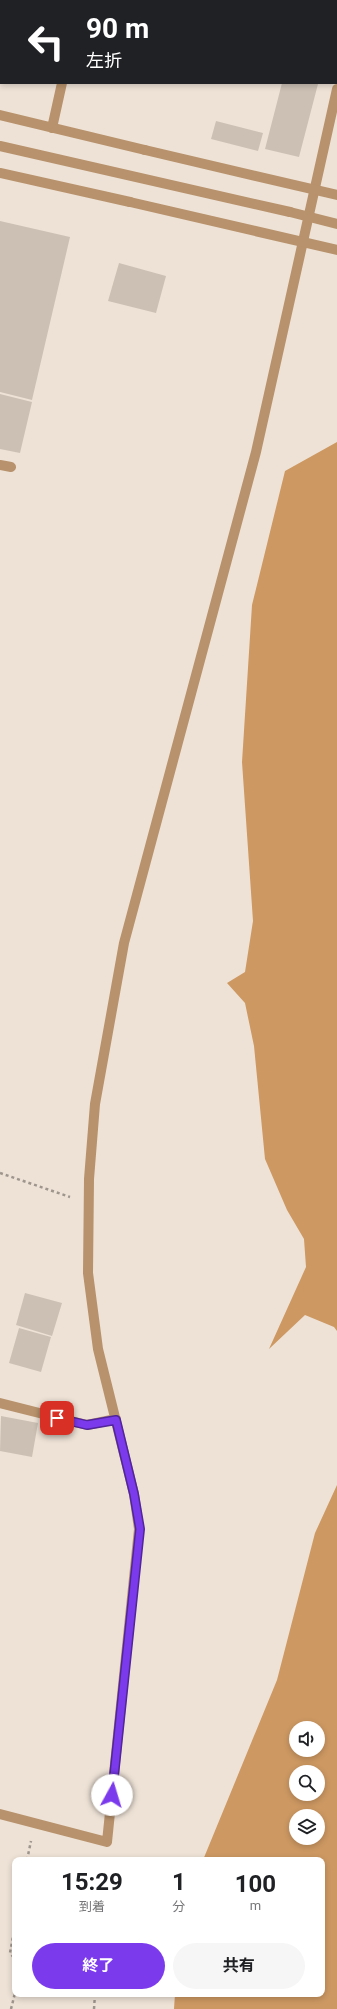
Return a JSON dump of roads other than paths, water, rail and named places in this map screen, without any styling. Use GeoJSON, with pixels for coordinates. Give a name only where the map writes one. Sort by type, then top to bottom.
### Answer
{"type":"FeatureCollection","features":[{"type":"Feature","properties":{"kind":"street"},"geometry":{"type":"LineString","coordinates":[[52,128],[62,84]]}},
{"type":"Feature","properties":{"kind":"street"},"geometry":{"type":"LineString","coordinates":[[0,1814],[107,1842],[140,1529],[134,1494],[98,1349],[88,1273],[89,1203],[95,1104],[124,943],[256,452],[337,88]]}},
{"type":"Feature","properties":{"kind":"street"},"geometry":{"type":"LineString","coordinates":[[0,115],[337,195]]}},
{"type":"Feature","properties":{"kind":"street"},"geometry":{"type":"LineString","coordinates":[[0,146],[337,224]]}},
{"type":"Feature","properties":{"kind":"street"},"geometry":{"type":"LineString","coordinates":[[0,173],[337,250]]}},
{"type":"Feature","properties":{"kind":"street"},"geometry":{"type":"LineString","coordinates":[[0,465],[11,467]]}},
{"type":"Feature","properties":{"kind":"street"},"geometry":{"type":"LineString","coordinates":[[0,1403],[87,1425],[116,1420]]}}]}
